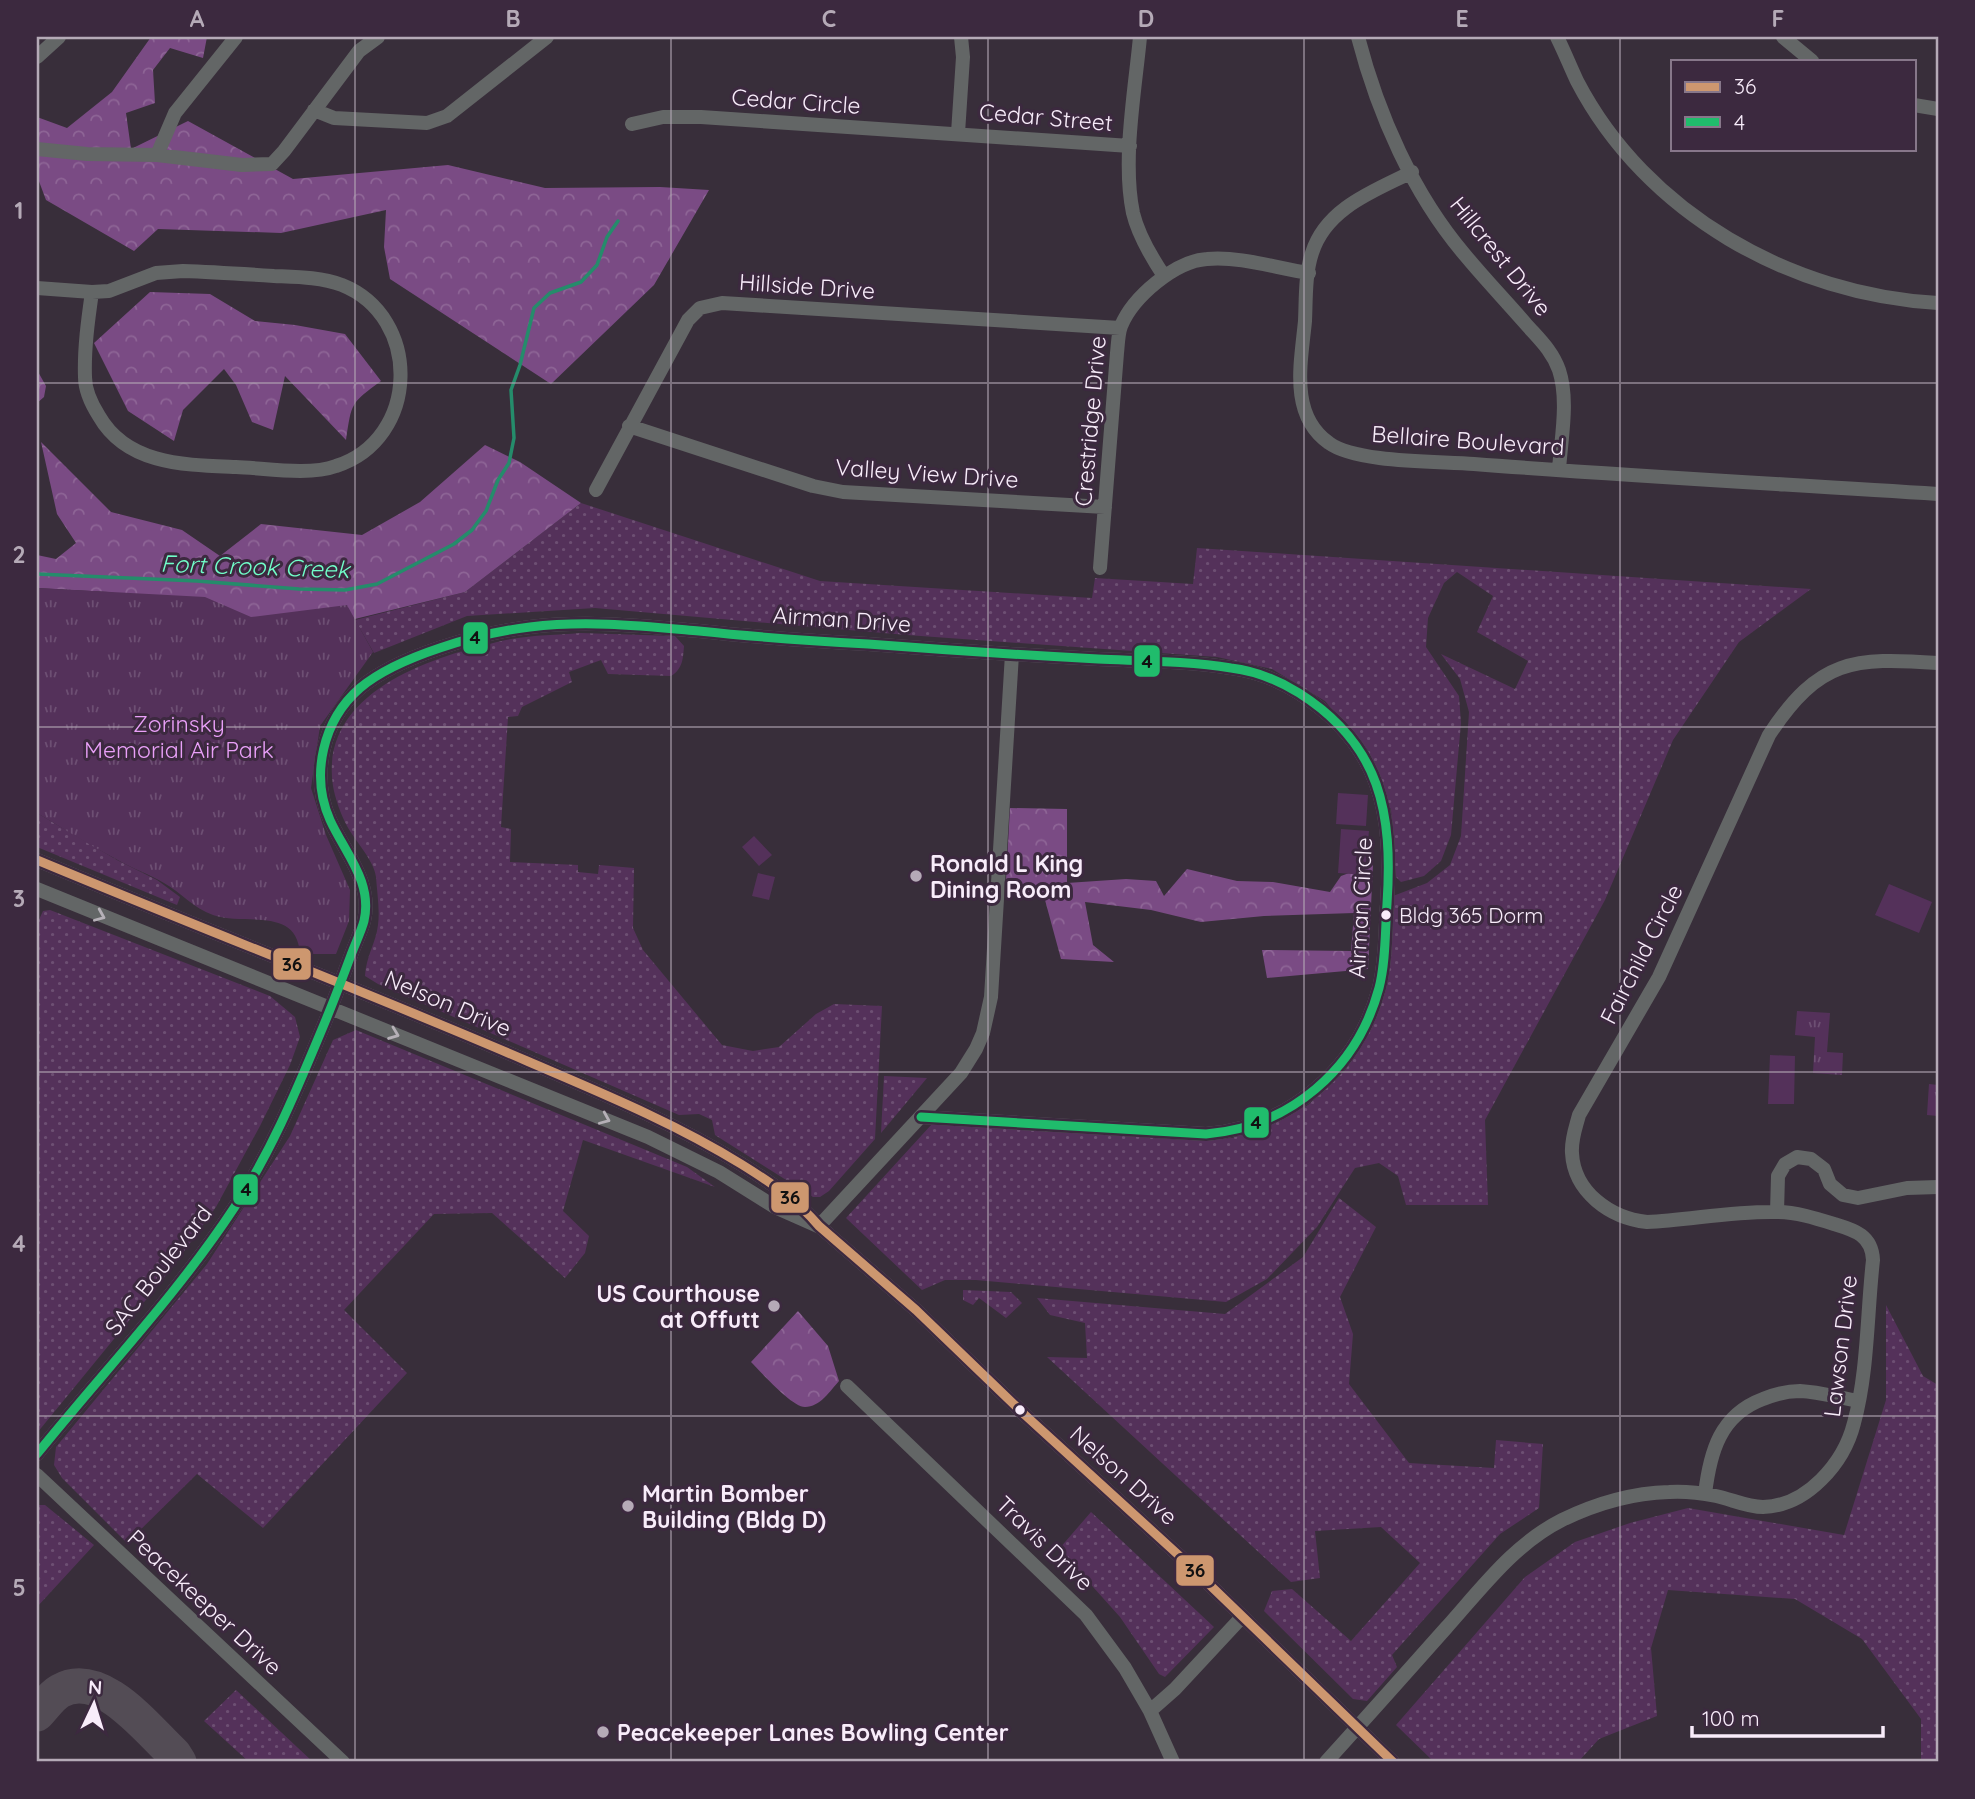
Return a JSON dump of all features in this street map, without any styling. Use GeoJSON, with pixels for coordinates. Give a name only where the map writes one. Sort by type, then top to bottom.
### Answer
{"type":"FeatureCollection","features":[{"type":"Feature","properties":{"kind":"street"},"geometry":{"type":"LineString","coordinates":[[37,57],[59,37]]}},
{"type":"Feature","properties":{"kind":"street"},"geometry":{"type":"LineString","coordinates":[[157,155],[175,113],[236,37]]}},
{"type":"Feature","properties":{"kind":"street"},"geometry":{"type":"LineString","coordinates":[[37,149],[87,154],[157,155],[242,165],[272,164],[285,151],[359,51],[377,37]]}},
{"type":"Feature","properties":{"kind":"street"},"geometry":{"type":"LineString","coordinates":[[314,110],[334,118],[427,123],[447,116],[547,37]]}},
{"type":"Feature","properties":{"kind":"street"},"geometry":{"type":"LineString","coordinates":[[958,133],[963,57],[961,37]]}},
{"type":"Feature","properties":{"kind":"street"},"geometry":{"type":"LineString","coordinates":[[1140,37],[1130,146],[1133,215],[1164,276]]}},
{"type":"Feature","properties":{"kind":"street","name":"Hillcrest Drive"},"geometry":{"type":"LineString","coordinates":[[1358,37],[1392,136],[1434,212],[1463,252],[1542,340],[1556,363],[1563,400],[1559,470]]}},
{"type":"Feature","properties":{"kind":"street"},"geometry":{"type":"LineString","coordinates":[[1557,37],[1578,82],[1624,150],[1656,184],[1697,219],[1741,247],[1821,282],[1888,298],[1938,303]]}},
{"type":"Feature","properties":{"kind":"street"},"geometry":{"type":"LineString","coordinates":[[1783,37],[1811,60]]}},
{"type":"Feature","properties":{"kind":"street"},"geometry":{"type":"LineString","coordinates":[[1916,105],[1938,109]]}},
{"type":"Feature","properties":{"kind":"street","name":"Cedar Circle"},"geometry":{"type":"LineString","coordinates":[[632,124],[663,117],[701,117],[958,133]]}},
{"type":"Feature","properties":{"kind":"street","name":"Cedar Street"},"geometry":{"type":"LineString","coordinates":[[958,133],[1130,146]]}},
{"type":"Feature","properties":{"kind":"street","name":"Bellaire Boulevard"},"geometry":{"type":"LineString","coordinates":[[1412,172],[1351,203],[1336,215],[1317,240],[1311,254],[1300,383],[1302,408],[1311,427],[1329,444],[1350,454],[1938,494]]}},
{"type":"Feature","properties":{"kind":"street","name":"Crestridge Drive"},"geometry":{"type":"LineString","coordinates":[[1100,568],[1120,328],[1140,298],[1164,276],[1204,259],[1238,261],[1308,273]]}},
{"type":"Feature","properties":{"kind":"street"},"geometry":{"type":"LineString","coordinates":[[37,288],[109,291],[156,273],[183,271],[319,278],[344,286],[373,304],[389,325],[397,345],[401,377],[399,400],[387,427],[374,442],[337,466],[310,470],[217,466],[169,463],[143,455],[118,441],[92,405],[84,379],[92,292]]}},
{"type":"Feature","properties":{"kind":"street","name":"Hillside Drive"},"geometry":{"type":"LineString","coordinates":[[596,490],[688,320],[700,308],[722,303],[1120,328]]}},
{"type":"Feature","properties":{"kind":"street","name":"Valley View Drive"},"geometry":{"type":"LineString","coordinates":[[629,426],[813,486],[843,492],[1105,507]]}},
{"type":"Feature","properties":{"kind":"street","name":"Airman Drive"},"geometry":{"type":"LineString","coordinates":[[341,983],[364,921],[365,904],[356,866],[325,809],[321,786],[323,745],[347,700],[381,673],[457,643],[492,634],[524,627],[576,623],[1012,654]]}},
{"type":"Feature","properties":{"kind":"street"},"geometry":{"type":"LineString","coordinates":[[819,1226],[968,1063],[987,1020],[994,966],[1012,654]]}},
{"type":"Feature","properties":{"kind":"street","name":"Airman Circle"},"geometry":{"type":"LineString","coordinates":[[921,1117],[1206,1135],[1240,1129],[1280,1115],[1328,1079],[1354,1046],[1365,1026],[1379,986],[1388,887],[1386,819],[1369,768],[1359,750],[1332,719],[1281,683],[1246,670],[1212,665],[1012,654]]}},
{"type":"Feature","properties":{"kind":"street","name":"Fairchild Circle"},"geometry":{"type":"LineString","coordinates":[[1776,1212],[1647,1222],[1628,1220],[1597,1201],[1584,1187],[1572,1153],[1573,1134],[1579,1115],[1659,977],[1769,735],[1789,705],[1810,685],[1857,662],[1878,660],[1938,663]]}},
{"type":"Feature","properties":{"kind":"street","name":"Nelson Drive"},"geometry":{"type":"LineString","coordinates":[[37,860],[341,983],[595,1090],[684,1131],[784,1192],[916,1310],[1025,1415],[1185,1561],[1393,1762]]}},
{"type":"Feature","properties":{"kind":"street","name":"Nelson Drive"},"geometry":{"type":"LineString","coordinates":[[37,889],[648,1137],[719,1172],[775,1207],[819,1226]]}},
{"type":"Feature","properties":{"kind":"street","name":"SAC Boulevard"},"geometry":{"type":"LineString","coordinates":[[37,1454],[186,1275],[235,1207],[272,1143],[341,983]]}},
{"type":"Feature","properties":{"kind":"street"},"geometry":{"type":"LineString","coordinates":[[1776,1212],[1777,1176],[1784,1164],[1797,1157],[1811,1159],[1824,1169],[1830,1184],[1843,1195],[1858,1198],[1907,1188],[1938,1187]]}},
{"type":"Feature","properties":{"kind":"street","name":"Lawson Drive"},"geometry":{"type":"LineString","coordinates":[[1704,1494],[1762,1507],[1780,1503],[1811,1488],[1836,1464],[1854,1425],[1859,1401],[1873,1248],[1866,1238],[1847,1228],[1807,1216],[1776,1212]]}},
{"type":"Feature","properties":{"kind":"street","name":"Travis Drive"},"geometry":{"type":"LineString","coordinates":[[847,1385],[1086,1615],[1125,1668],[1150,1711],[1173,1762]]}},
{"type":"Feature","properties":{"kind":"street"},"geometry":{"type":"LineString","coordinates":[[1326,1762],[1498,1570],[1543,1531],[1580,1512],[1620,1499],[1670,1492],[1704,1494],[1709,1462],[1716,1441],[1728,1422],[1745,1407],[1786,1392],[1812,1393],[1859,1401]]}},
{"type":"Feature","properties":{"kind":"street","name":"Peacekeeper Drive"},"geometry":{"type":"LineString","coordinates":[[37,1475],[343,1762]]}},
{"type":"Feature","properties":{"kind":"street"},"geometry":{"type":"LineString","coordinates":[[1150,1711],[1175,1689],[1242,1617]]}},
{"type":"Feature","properties":{"kind":"green space"},"geometry":{"type":"Polygon","coordinates":[[[151,37],[207,37],[203,58],[170,48],[153,70],[155,103],[126,113],[131,149],[188,121],[293,179],[448,165],[545,188],[660,187],[709,190],[654,285],[551,384],[390,279],[384,247],[386,210],[281,233],[158,229],[134,251],[46,200],[37,176],[37,117],[67,128],[112,92],[151,37]]]}},
{"type":"Feature","properties":{"kind":"green space"},"geometry":{"type":"Polygon","coordinates":[[[150,292],[210,294],[255,321],[345,334],[381,381],[354,405],[346,440],[285,376],[273,430],[252,422],[236,385],[224,369],[183,410],[174,441],[128,411],[94,343],[150,292]]]}},
{"type":"Feature","properties":{"kind":"green space"},"geometry":{"type":"Polygon","coordinates":[[[37,370],[46,386],[44,397],[37,403],[37,370]]]}},
{"type":"Feature","properties":{"kind":"green space"},"geometry":{"type":"Polygon","coordinates":[[[41,442],[111,512],[182,530],[220,556],[261,524],[362,535],[420,502],[485,445],[520,462],[581,503],[465,592],[310,630],[109,592],[37,588],[37,555],[56,559],[76,543],[57,514],[41,442]]]}},
{"type":"Feature","properties":{"kind":"green space"},"geometry":{"type":"Polygon","coordinates":[[[581,503],[820,581],[1092,598],[1095,578],[1193,584],[1197,548],[1811,589],[1739,642],[1673,740],[1605,900],[1485,1120],[1488,1205],[1406,1205],[1398,1176],[1379,1163],[1355,1168],[1317,1227],[1267,1279],[1226,1302],[976,1280],[945,1280],[922,1290],[846,1218],[932,1124],[1186,1140],[1232,1138],[1264,1127],[1308,1105],[1346,1069],[1368,1033],[1393,896],[1427,883],[1450,865],[1461,836],[1469,712],[1460,679],[1441,654],[1515,689],[1528,661],[1477,632],[1493,596],[1457,572],[1444,583],[1428,618],[1426,647],[1459,696],[1461,723],[1451,835],[1441,861],[1424,876],[1401,882],[1396,877],[1391,810],[1367,749],[1325,701],[1272,669],[1217,657],[907,635],[595,608],[467,616],[374,653],[355,620],[465,592],[581,503]]]}},
{"type":"Feature","properties":{"kind":"green space","name":"Zorinsky Memorial Air Park"},"geometry":{"type":"Polygon","coordinates":[[[37,588],[205,597],[251,617],[347,605],[373,652],[320,726],[311,788],[326,835],[350,890],[349,921],[336,954],[300,954],[297,939],[290,929],[280,923],[226,918],[206,912],[164,883],[106,854],[37,813],[37,588]]]}},
{"type":"Feature","properties":{"kind":"green space"},"geometry":{"type":"Polygon","coordinates":[[[580,633],[675,636],[684,646],[682,663],[671,676],[608,674],[601,660],[569,672],[572,682],[522,707],[518,716],[508,717],[501,827],[511,829],[510,862],[578,865],[578,872],[598,874],[599,865],[634,868],[633,928],[643,950],[722,1045],[753,1051],[779,1047],[816,1014],[834,1004],[882,1006],[875,1139],[829,1191],[820,1197],[813,1197],[715,1135],[712,1120],[699,1114],[679,1115],[365,976],[379,919],[376,877],[368,857],[345,822],[333,786],[333,752],[344,724],[364,701],[389,682],[419,667],[451,655],[511,639],[580,633]]]}},
{"type":"Feature","properties":{"kind":"green space"},"geometry":{"type":"Polygon","coordinates":[[[1338,793],[1368,795],[1366,826],[1336,824],[1338,793]]]}},
{"type":"Feature","properties":{"kind":"green space"},"geometry":{"type":"Polygon","coordinates":[[[1010,808],[1067,809],[1067,883],[1126,879],[1156,881],[1164,896],[1187,869],[1237,881],[1273,882],[1330,892],[1341,876],[1373,864],[1368,969],[1267,978],[1262,950],[1351,951],[1354,913],[1264,916],[1201,922],[1151,910],[1085,902],[1093,945],[1114,962],[1061,959],[1045,900],[1006,880],[1010,808]]]}},
{"type":"Feature","properties":{"kind":"green space"},"geometry":{"type":"Polygon","coordinates":[[[37,813],[157,880],[180,897],[177,905],[37,847],[37,813]]]}},
{"type":"Feature","properties":{"kind":"green space"},"geometry":{"type":"Polygon","coordinates":[[[1341,829],[1369,831],[1365,875],[1338,873],[1341,829]]]}},
{"type":"Feature","properties":{"kind":"green space"},"geometry":{"type":"Polygon","coordinates":[[[754,836],[772,855],[759,866],[742,847],[754,836]]]}},
{"type":"Feature","properties":{"kind":"green space"},"geometry":{"type":"Polygon","coordinates":[[[758,873],[775,877],[769,900],[752,896],[758,873]]]}},
{"type":"Feature","properties":{"kind":"green space"},"geometry":{"type":"Polygon","coordinates":[[[1889,884],[1932,902],[1919,933],[1875,915],[1889,884]]]}},
{"type":"Feature","properties":{"kind":"green space"},"geometry":{"type":"Polygon","coordinates":[[[50,910],[270,996],[295,1017],[300,1037],[290,1065],[260,1126],[216,1207],[172,1268],[37,1433],[37,924],[43,911],[50,910]]]}},
{"type":"Feature","properties":{"kind":"green space"},"geometry":{"type":"Polygon","coordinates":[[[1797,1011],[1830,1013],[1827,1052],[1843,1053],[1842,1075],[1813,1073],[1815,1037],[1795,1035],[1797,1011]]]}},
{"type":"Feature","properties":{"kind":"green space"},"geometry":{"type":"Polygon","coordinates":[[[356,1030],[687,1167],[715,1187],[583,1140],[563,1211],[589,1236],[585,1253],[565,1278],[492,1213],[434,1214],[344,1310],[407,1373],[263,1528],[197,1474],[127,1543],[62,1478],[54,1465],[56,1447],[207,1264],[290,1136],[333,1040],[356,1030]]]}},
{"type":"Feature","properties":{"kind":"green space"},"geometry":{"type":"Polygon","coordinates":[[[1770,1055],[1795,1056],[1794,1104],[1768,1104],[1770,1055]]]}},
{"type":"Feature","properties":{"kind":"green space"},"geometry":{"type":"Polygon","coordinates":[[[884,1076],[927,1078],[881,1133],[884,1076]]]}},
{"type":"Feature","properties":{"kind":"green space"},"geometry":{"type":"Polygon","coordinates":[[[1929,1084],[1938,1085],[1938,1116],[1927,1115],[1929,1084]]]}},
{"type":"Feature","properties":{"kind":"green space"},"geometry":{"type":"Polygon","coordinates":[[[1339,1198],[1376,1227],[1340,1297],[1353,1334],[1349,1384],[1409,1463],[1494,1468],[1496,1440],[1543,1444],[1539,1508],[1500,1534],[1392,1655],[1397,1667],[1367,1701],[1353,1699],[1264,1611],[1272,1591],[1292,1589],[1351,1641],[1420,1563],[1381,1527],[1315,1531],[1320,1578],[1291,1582],[1047,1357],[1087,1358],[1085,1323],[1050,1315],[1037,1298],[1225,1314],[1303,1257],[1339,1198]]]}},
{"type":"Feature","properties":{"kind":"green space"},"geometry":{"type":"Polygon","coordinates":[[[963,1290],[1011,1292],[1022,1303],[1006,1318],[979,1298],[973,1305],[963,1300],[963,1290]]]}},
{"type":"Feature","properties":{"kind":"green space"},"geometry":{"type":"Polygon","coordinates":[[[1886,1305],[1923,1376],[1938,1385],[1938,1762],[1921,1762],[1921,1719],[1862,1639],[1795,1599],[1668,1590],[1651,1648],[1657,1716],[1599,1739],[1578,1762],[1434,1762],[1396,1725],[1525,1577],[1575,1542],[1630,1523],[1688,1508],[1844,1535],[1886,1400],[1886,1305]]]}},
{"type":"Feature","properties":{"kind":"green space"},"geometry":{"type":"Polygon","coordinates":[[[798,1311],[828,1346],[839,1381],[820,1401],[805,1407],[792,1401],[751,1362],[798,1311]]]}},
{"type":"Feature","properties":{"kind":"green space"},"geometry":{"type":"Polygon","coordinates":[[[37,1505],[45,1505],[94,1545],[37,1607],[37,1505]]]}},
{"type":"Feature","properties":{"kind":"green space"},"geometry":{"type":"Polygon","coordinates":[[[1091,1512],[1214,1627],[1165,1677],[1159,1674],[1120,1617],[1059,1549],[1091,1512]]]}},
{"type":"Feature","properties":{"kind":"green space"},"geometry":{"type":"Polygon","coordinates":[[[236,1690],[313,1762],[249,1762],[204,1721],[236,1690]]]}},
{"type":"Feature","properties":{"kind":"waterway","name":"Fort Crook Creek"},"geometry":{"type":"LineString","coordinates":[[37,574],[345,590],[377,584],[454,544],[472,530],[486,511],[498,480],[509,463],[514,438],[511,390],[534,308],[550,293],[581,282],[597,265],[607,237],[618,221]]}},
{"type":"Feature","properties":{"kind":"taxiway"},"geometry":{"type":"LineString","coordinates":[[37,1714],[60,1691],[76,1686],[91,1688],[107,1694],[137,1717],[179,1762]]}},
{"type":"Feature","properties":{"kind":"transit line","name":"4"},"geometry":{"type":"LineString","coordinates":[[37,1454],[164,1303],[212,1240],[247,1187],[281,1123],[336,995],[363,925],[366,907],[365,893],[356,868],[330,820],[324,803],[321,785],[324,749],[329,732],[347,701],[376,676],[417,656],[464,640],[510,630],[593,624],[784,639],[1198,664],[1249,671],[1283,684],[1327,713],[1348,735],[1376,784],[1383,811],[1388,871],[1384,957],[1379,988],[1369,1018],[1336,1068],[1315,1089],[1265,1120],[1206,1134],[921,1117]]}},
{"type":"Feature","properties":{"kind":"transit line","name":"36"},"geometry":{"type":"LineString","coordinates":[[37,860],[608,1096],[689,1135],[762,1178],[792,1200],[916,1310],[1025,1415],[1185,1561],[1393,1762]]}},
{"type":"Feature","properties":{"kind":"place","name":"Ronald L King Dining Room"},"geometry":{"type":"Point","coordinates":[916,876]}},
{"type":"Feature","properties":{"kind":"place","name":"Bldg 365 Dorm"},"geometry":{"type":"Point","coordinates":[1386,915]}},
{"type":"Feature","properties":{"kind":"place","name":"US Courthouse at Offutt"},"geometry":{"type":"Point","coordinates":[774,1306]}},
{"type":"Feature","properties":{"kind":"place","name":"Martin Bomber Building (Bldg D)"},"geometry":{"type":"Point","coordinates":[628,1506]}},
{"type":"Feature","properties":{"kind":"place","name":"Peacekeeper Lanes Bowling Center"},"geometry":{"type":"Point","coordinates":[603,1732]}}]}
